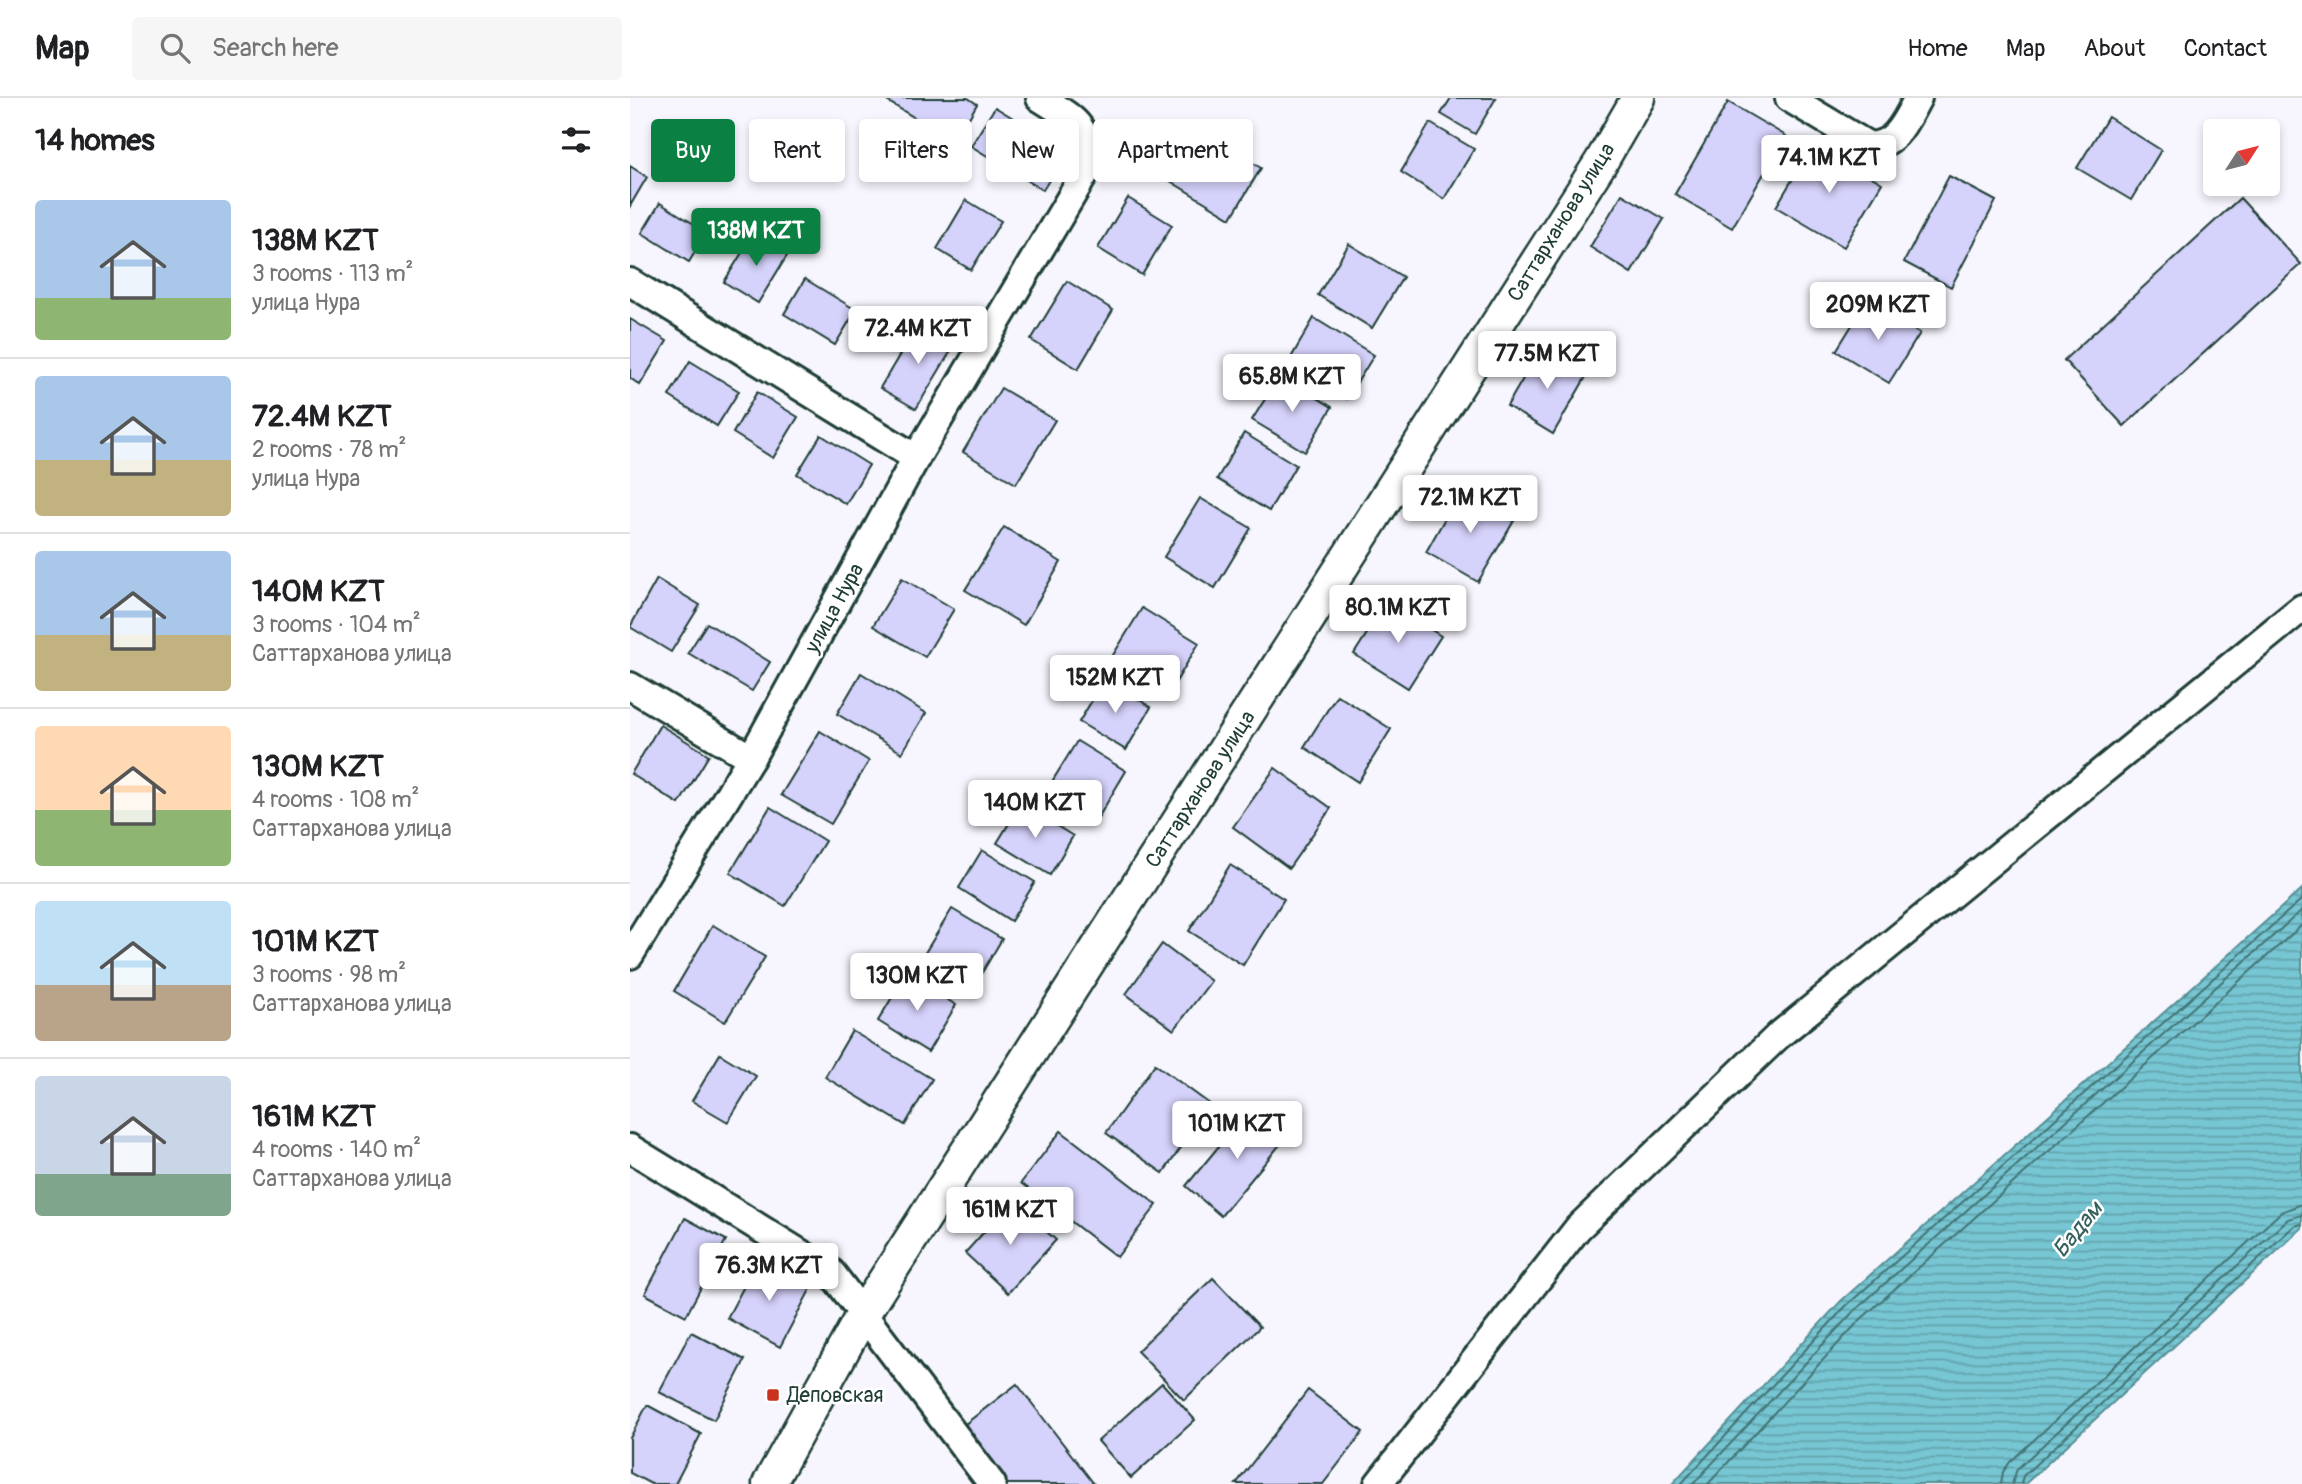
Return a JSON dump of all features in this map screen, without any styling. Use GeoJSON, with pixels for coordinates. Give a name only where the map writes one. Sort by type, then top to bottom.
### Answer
{"type":"FeatureCollection","features":[{"type":"Feature","properties":{"kind":"street","name":"улица Нура"},"geometry":{"type":"LineString","coordinates":[[630,955],[751,758],[916,458],[1090,165],[1087,137],[1072,118],[1040,98]]}},
{"type":"Feature","properties":{"kind":"street","name":"Саттарханова улица"},"geometry":{"type":"LineString","coordinates":[[769,1484],[863,1314],[1601,162],[1638,98]]}},
{"type":"Feature","properties":{"kind":"street"},"geometry":{"type":"LineString","coordinates":[[1789,98],[1869,146],[1884,145],[1896,136],[1918,98]]}},
{"type":"Feature","properties":{"kind":"street"},"geometry":{"type":"LineString","coordinates":[[630,282],[916,458]]}},
{"type":"Feature","properties":{"kind":"street"},"geometry":{"type":"LineString","coordinates":[[1378,1484],[1578,1227],[1778,1035],[2302,608]]}},
{"type":"Feature","properties":{"kind":"street"},"geometry":{"type":"LineString","coordinates":[[630,686],[751,758]]}},
{"type":"Feature","properties":{"kind":"street"},"geometry":{"type":"LineString","coordinates":[[630,1148],[831,1272],[992,1484]]}},
{"type":"Feature","properties":{"kind":"water","name":"Бадам"},"geometry":{"type":"Polygon","coordinates":[[[2302,889],[2302,1228],[2025,1484],[1672,1484],[1841,1301],[2302,889]]]}},
{"type":"Feature","properties":{"kind":"building"},"geometry":{"type":"Polygon","coordinates":[[[888,98],[968,98],[977,104],[968,119],[917,119],[887,101],[888,98]]]}},
{"type":"Feature","properties":{"kind":"building"},"geometry":{"type":"Polygon","coordinates":[[[1451,98],[1496,98],[1475,134],[1441,114],[1451,98]]]}},
{"type":"Feature","properties":{"kind":"building"},"geometry":{"type":"Polygon","coordinates":[[[1728,102],[1786,136],[1732,228],[1675,194],[1728,102]]]}},
{"type":"Feature","properties":{"kind":"building"},"geometry":{"type":"Polygon","coordinates":[[[995,107],[1015,119],[988,119],[995,107]]]}},
{"type":"Feature","properties":{"kind":"building"},"geometry":{"type":"Polygon","coordinates":[[[2108,117],[2161,150],[2131,200],[2077,168],[2108,117]]]}},
{"type":"Feature","properties":{"kind":"building"},"geometry":{"type":"Polygon","coordinates":[[[986,122],[986,155],[972,144],[986,122]]]}},
{"type":"Feature","properties":{"kind":"building"},"geometry":{"type":"Polygon","coordinates":[[[1430,123],[1474,149],[1444,199],[1401,172],[1430,123]]]}},
{"type":"Feature","properties":{"kind":"building"},"geometry":{"type":"Polygon","coordinates":[[[1814,143],[1882,183],[1844,247],[1776,207],[1814,143]]]}},
{"type":"Feature","properties":{"kind":"building"},"geometry":{"type":"Polygon","coordinates":[[[1253,163],[1261,168],[1253,181],[1253,163]]]}},
{"type":"Feature","properties":{"kind":"building"},"geometry":{"type":"Polygon","coordinates":[[[630,166],[647,177],[630,206],[630,166]]]}},
{"type":"Feature","properties":{"kind":"building"},"geometry":{"type":"Polygon","coordinates":[[[1949,176],[1996,201],[1951,287],[1904,262],[1949,176]]]}},
{"type":"Feature","properties":{"kind":"building"},"geometry":{"type":"Polygon","coordinates":[[[1030,182],[1048,182],[1043,190],[1030,182]]]}},
{"type":"Feature","properties":{"kind":"building"},"geometry":{"type":"Polygon","coordinates":[[[1172,182],[1253,182],[1231,218],[1172,182]]]}},
{"type":"Feature","properties":{"kind":"building"},"geometry":{"type":"Polygon","coordinates":[[[1622,194],[1664,219],[1631,273],[1590,247],[1622,194]]]}},
{"type":"Feature","properties":{"kind":"building"},"geometry":{"type":"Polygon","coordinates":[[[1128,198],[1172,225],[1142,275],[1098,248],[1128,198]]]}},
{"type":"Feature","properties":{"kind":"building"},"geometry":{"type":"Polygon","coordinates":[[[2240,198],[2301,264],[2124,426],[2064,360],[2240,198]]]}},
{"type":"Feature","properties":{"kind":"building"},"geometry":{"type":"Polygon","coordinates":[[[966,200],[1001,221],[971,270],[937,249],[966,200]]]}},
{"type":"Feature","properties":{"kind":"building"},"geometry":{"type":"Polygon","coordinates":[[[660,203],[707,232],[689,262],[642,233],[660,203]]]}},
{"type":"Feature","properties":{"kind":"building"},"geometry":{"type":"Polygon","coordinates":[[[754,233],[788,254],[758,303],[724,282],[754,233]]]}},
{"type":"Feature","properties":{"kind":"building"},"geometry":{"type":"Polygon","coordinates":[[[1349,244],[1403,277],[1372,328],[1318,295],[1349,244]]]}},
{"type":"Feature","properties":{"kind":"building"},"geometry":{"type":"Polygon","coordinates":[[[805,279],[856,310],[835,345],[784,314],[805,279]]]}},
{"type":"Feature","properties":{"kind":"building"},"geometry":{"type":"Polygon","coordinates":[[[1067,281],[1113,310],[1078,369],[1031,340],[1067,281]]]}},
{"type":"Feature","properties":{"kind":"building"},"geometry":{"type":"Polygon","coordinates":[[[1867,301],[1920,333],[1889,383],[1836,351],[1867,301]]]}},
{"type":"Feature","properties":{"kind":"building"},"geometry":{"type":"Polygon","coordinates":[[[1314,318],[1374,355],[1347,399],[1288,363],[1314,318]]]}},
{"type":"Feature","properties":{"kind":"building"},"geometry":{"type":"Polygon","coordinates":[[[630,319],[667,341],[640,385],[630,378],[630,319]]]}},
{"type":"Feature","properties":{"kind":"building"},"geometry":{"type":"Polygon","coordinates":[[[919,322],[955,344],[916,409],[880,388],[919,322]]]}},
{"type":"Feature","properties":{"kind":"building"},"geometry":{"type":"Polygon","coordinates":[[[1541,348],[1587,375],[1553,434],[1507,406],[1541,348]]]}},
{"type":"Feature","properties":{"kind":"building"},"geometry":{"type":"Polygon","coordinates":[[[690,361],[739,391],[717,426],[669,396],[690,361]]]}},
{"type":"Feature","properties":{"kind":"building"},"geometry":{"type":"Polygon","coordinates":[[[1280,375],[1332,407],[1305,452],[1252,420],[1280,375]]]}},
{"type":"Feature","properties":{"kind":"building"},"geometry":{"type":"Polygon","coordinates":[[[1001,388],[1055,420],[1016,484],[963,452],[1001,388]]]}},
{"type":"Feature","properties":{"kind":"building"},"geometry":{"type":"Polygon","coordinates":[[[757,392],[798,417],[773,458],[733,433],[757,392]]]}},
{"type":"Feature","properties":{"kind":"building"},"geometry":{"type":"Polygon","coordinates":[[[1244,433],[1296,465],[1269,511],[1217,479],[1244,433]]]}},
{"type":"Feature","properties":{"kind":"building"},"geometry":{"type":"Polygon","coordinates":[[[821,435],[869,465],[846,504],[797,474],[821,435]]]}},
{"type":"Feature","properties":{"kind":"building"},"geometry":{"type":"Polygon","coordinates":[[[1462,488],[1515,519],[1478,582],[1426,552],[1462,488]]]}},
{"type":"Feature","properties":{"kind":"building"},"geometry":{"type":"Polygon","coordinates":[[[1200,498],[1251,528],[1215,588],[1164,557],[1200,498]]]}},
{"type":"Feature","properties":{"kind":"building"},"geometry":{"type":"Polygon","coordinates":[[[1004,527],[1061,562],[1024,625],[965,590],[1004,527]]]}},
{"type":"Feature","properties":{"kind":"building"},"geometry":{"type":"Polygon","coordinates":[[[902,578],[954,609],[925,657],[873,626],[902,578]]]}},
{"type":"Feature","properties":{"kind":"building"},"geometry":{"type":"Polygon","coordinates":[[[657,579],[700,605],[671,652],[630,627],[657,579]]]}},
{"type":"Feature","properties":{"kind":"building"},"geometry":{"type":"Polygon","coordinates":[[[1387,602],[1441,636],[1408,688],[1354,654],[1387,602]]]}},
{"type":"Feature","properties":{"kind":"building"},"geometry":{"type":"Polygon","coordinates":[[[1142,608],[1199,643],[1168,695],[1110,660],[1142,608]]]}},
{"type":"Feature","properties":{"kind":"building"},"geometry":{"type":"Polygon","coordinates":[[[707,623],[770,662],[752,691],[688,653],[707,623]]]}},
{"type":"Feature","properties":{"kind":"building"},"geometry":{"type":"Polygon","coordinates":[[[861,673],[926,713],[902,753],[837,714],[861,673]]]}},
{"type":"Feature","properties":{"kind":"building"},"geometry":{"type":"Polygon","coordinates":[[[1105,679],[1151,707],[1126,750],[1079,722],[1105,679]]]}},
{"type":"Feature","properties":{"kind":"building"},"geometry":{"type":"Polygon","coordinates":[[[1337,695],[1391,729],[1358,782],[1304,747],[1337,695]]]}},
{"type":"Feature","properties":{"kind":"building"},"geometry":{"type":"Polygon","coordinates":[[[660,725],[709,755],[679,804],[631,774],[660,725]]]}},
{"type":"Feature","properties":{"kind":"building"},"geometry":{"type":"Polygon","coordinates":[[[820,731],[869,761],[831,824],[781,795],[820,731]]]}},
{"type":"Feature","properties":{"kind":"building"},"geometry":{"type":"Polygon","coordinates":[[[1077,741],[1126,771],[1095,823],[1045,793],[1077,741]]]}},
{"type":"Feature","properties":{"kind":"building"},"geometry":{"type":"Polygon","coordinates":[[[1275,768],[1331,808],[1289,868],[1233,827],[1275,768]]]}},
{"type":"Feature","properties":{"kind":"building"},"geometry":{"type":"Polygon","coordinates":[[[1021,804],[1073,836],[1050,875],[997,843],[1021,804]]]}},
{"type":"Feature","properties":{"kind":"building"},"geometry":{"type":"Polygon","coordinates":[[[770,807],[825,841],[785,906],[730,873],[770,807]]]}},
{"type":"Feature","properties":{"kind":"building"},"geometry":{"type":"Polygon","coordinates":[[[982,850],[1035,882],[1011,921],[959,888],[982,850]]]}},
{"type":"Feature","properties":{"kind":"building"},"geometry":{"type":"Polygon","coordinates":[[[1230,865],[1284,899],[1243,965],[1189,931],[1230,865]]]}},
{"type":"Feature","properties":{"kind":"building"},"geometry":{"type":"Polygon","coordinates":[[[952,909],[1002,939],[974,986],[923,956],[952,909]]]}},
{"type":"Feature","properties":{"kind":"building"},"geometry":{"type":"Polygon","coordinates":[[[713,925],[765,957],[725,1022],[674,991],[713,925]]]}},
{"type":"Feature","properties":{"kind":"building"},"geometry":{"type":"Polygon","coordinates":[[[1162,944],[1211,981],[1174,1030],[1126,994],[1162,944]]]}},
{"type":"Feature","properties":{"kind":"building"},"geometry":{"type":"Polygon","coordinates":[[[906,974],[956,1005],[928,1052],[878,1021],[906,974]]]}},
{"type":"Feature","properties":{"kind":"building"},"geometry":{"type":"Polygon","coordinates":[[[852,1031],[932,1079],[905,1125],[825,1077],[852,1031]]]}},
{"type":"Feature","properties":{"kind":"building"},"geometry":{"type":"Polygon","coordinates":[[[720,1054],[756,1076],[728,1122],[692,1101],[720,1054]]]}},
{"type":"Feature","properties":{"kind":"building"},"geometry":{"type":"Polygon","coordinates":[[[1155,1064],[1211,1105],[1163,1173],[1106,1133],[1155,1064]]]}},
{"type":"Feature","properties":{"kind":"building"},"geometry":{"type":"Polygon","coordinates":[[[1252,1106],[1288,1135],[1221,1216],[1186,1186],[1252,1106]]]}},
{"type":"Feature","properties":{"kind":"building"},"geometry":{"type":"Polygon","coordinates":[[[1061,1131],[1157,1205],[1117,1257],[1021,1183],[1061,1131]]]}},
{"type":"Feature","properties":{"kind":"building"},"geometry":{"type":"Polygon","coordinates":[[[1012,1201],[1056,1240],[1008,1293],[965,1253],[1012,1201]]]}},
{"type":"Feature","properties":{"kind":"building"},"geometry":{"type":"Polygon","coordinates":[[[685,1218],[726,1240],[686,1316],[645,1294],[685,1218]]]}},
{"type":"Feature","properties":{"kind":"building"},"geometry":{"type":"Polygon","coordinates":[[[758,1260],[811,1288],[780,1347],[727,1318],[758,1260]]]}},
{"type":"Feature","properties":{"kind":"building"},"geometry":{"type":"Polygon","coordinates":[[[1213,1278],[1260,1327],[1184,1400],[1137,1351],[1213,1278]]]}},
{"type":"Feature","properties":{"kind":"building"},"geometry":{"type":"Polygon","coordinates":[[[691,1332],[745,1360],[714,1420],[659,1392],[691,1332]]]}},
{"type":"Feature","properties":{"kind":"building"},"geometry":{"type":"Polygon","coordinates":[[[1162,1383],[1195,1420],[1131,1478],[1098,1441],[1162,1383]]]}},
{"type":"Feature","properties":{"kind":"building"},"geometry":{"type":"Polygon","coordinates":[[[1017,1384],[1094,1484],[1003,1484],[960,1428],[1017,1384]]]}},
{"type":"Feature","properties":{"kind":"building"},"geometry":{"type":"Polygon","coordinates":[[[1308,1390],[1363,1432],[1323,1484],[1236,1484],[1308,1390]]]}},
{"type":"Feature","properties":{"kind":"building"},"geometry":{"type":"Polygon","coordinates":[[[647,1405],[701,1434],[675,1484],[651,1484],[630,1473],[630,1438],[647,1405]]]}},
{"type":"Feature","properties":{"kind":"place","name":"Деповская"},"geometry":{"type":"Point","coordinates":[773,1395]}}]}
